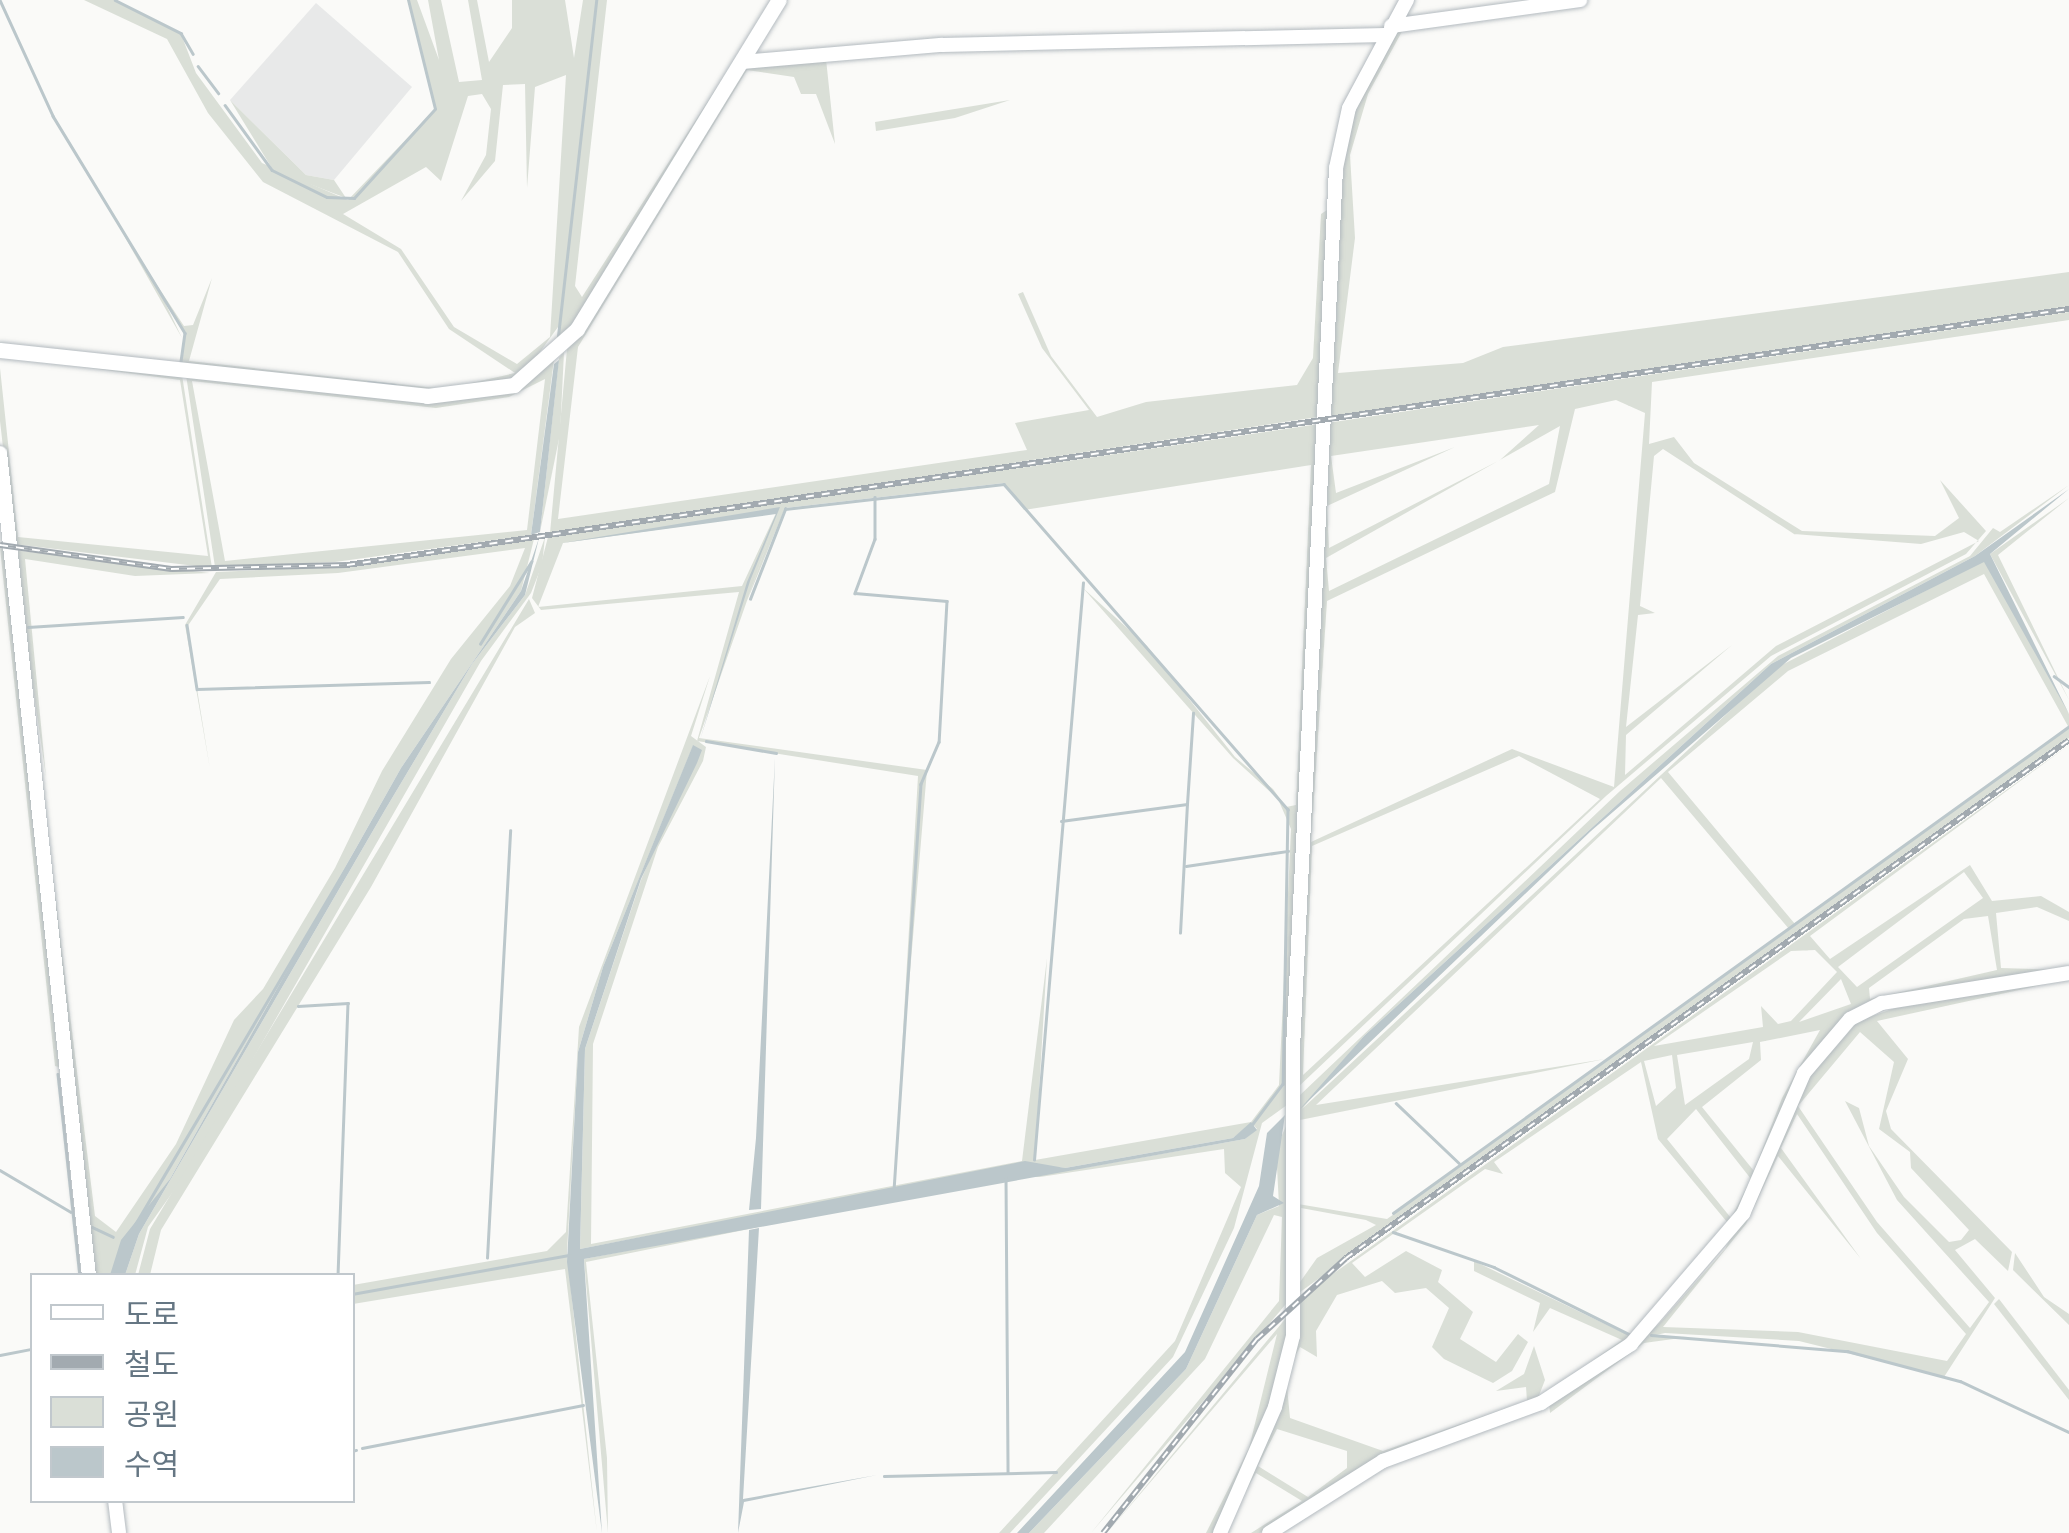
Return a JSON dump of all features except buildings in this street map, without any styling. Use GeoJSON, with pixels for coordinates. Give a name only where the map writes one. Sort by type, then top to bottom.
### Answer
{"type":"FeatureCollection","features":[{"type":"Feature","properties":{"kind":"main road"},"geometry":{"type":"LineString","coordinates":[[0,350],[427,396],[514,385],[578,329],[779,0]]}},
{"type":"Feature","properties":{"kind":"street"},"geometry":{"type":"LineString","coordinates":[[1220,1533],[1275,1408],[1292,1336],[1293,1048],[1332,220],[1346,117],[1407,0]]}},
{"type":"Feature","properties":{"kind":"street"},"geometry":{"type":"LineString","coordinates":[[742,62],[942,45],[1388,30],[1580,0]]}},
{"type":"Feature","properties":{"kind":"street"},"geometry":{"type":"LineString","coordinates":[[0,453],[89,1273]]}},
{"type":"Feature","properties":{"kind":"street"},"geometry":{"type":"LineString","coordinates":[[1269,1533],[1383,1461],[1541,1403],[1630,1344],[1744,1214],[1804,1074],[1850,1019],[1882,1003],[2069,974]]}},
{"type":"Feature","properties":{"kind":"street"},"geometry":{"type":"LineString","coordinates":[[115,1503],[119,1533]]}},
{"type":"Feature","properties":{"kind":"shaded area"},"geometry":{"type":"Polygon","coordinates":[[[316,3],[412,87],[334,180],[306,175],[230,100],[316,3]]]}},
{"type":"Feature","properties":{"kind":"green space"},"geometry":{"type":"Polygon","coordinates":[[[84,0],[114,0],[181,34],[196,73],[262,163],[348,200],[435,109],[409,0],[417,0],[439,60],[428,0],[441,0],[459,82],[482,80],[468,0],[477,0],[489,62],[512,28],[512,0],[565,0],[574,58],[583,0],[607,0],[575,286],[582,297],[773,0],[574,322],[558,340],[558,327],[524,374],[469,393],[0,347],[180,364],[186,333],[160,292],[182,338],[122,232],[184,326],[193,325],[212,278],[189,361],[444,389],[515,373],[449,329],[398,252],[263,182],[208,113],[167,39],[84,0]],[[566,75],[535,87],[527,188],[525,84],[503,85],[495,161],[461,201],[486,155],[491,109],[482,94],[468,96],[441,181],[426,167],[343,214],[401,249],[454,327],[517,364],[550,337],[566,75]]]}},
{"type":"Feature","properties":{"kind":"green space"},"geometry":{"type":"Polygon","coordinates":[[[1405,26],[1368,94],[1350,155],[1355,238],[1338,373],[1463,363],[1503,347],[2069,272],[2069,306],[1325,417],[1347,124],[1389,36],[1405,26]]]}},
{"type":"Feature","properties":{"kind":"green space"},"geometry":{"type":"Polygon","coordinates":[[[826,59],[835,144],[816,94],[801,94],[794,77],[747,70],[578,347],[558,519],[1027,450],[1015,423],[1089,410],[1042,348],[1018,294],[1023,292],[1051,356],[1097,417],[1146,402],[1297,385],[1313,358],[1321,214],[1330,208],[1318,417],[550,533],[567,349],[746,63],[826,59]]]}},
{"type":"Feature","properties":{"kind":"green space"},"geometry":{"type":"Polygon","coordinates":[[[230,100],[306,175],[334,180],[346,198],[273,170],[230,100]]]}},
{"type":"Feature","properties":{"kind":"green space"},"geometry":{"type":"Polygon","coordinates":[[[1010,100],[955,118],[876,131],[875,122],[1010,100]]]}},
{"type":"Feature","properties":{"kind":"green space"},"geometry":{"type":"Polygon","coordinates":[[[2069,312],[2069,320],[1652,382],[1649,444],[1674,437],[1694,463],[1802,531],[1935,536],[1959,518],[1940,480],[1986,531],[1978,540],[1964,532],[1921,544],[1794,534],[1663,449],[1654,456],[1640,606],[1655,613],[1638,615],[1626,727],[1732,645],[1626,735],[1625,775],[1776,646],[1976,543],[1966,554],[1771,656],[1606,796],[1296,1089],[1327,423],[2069,312]],[[1616,400],[1575,409],[1555,492],[1327,601],[1311,842],[1512,749],[1614,787],[1645,413],[1616,400]],[[1539,425],[1331,456],[1336,493],[1455,447],[1327,506],[1329,548],[1497,462],[1326,558],[1329,591],[1549,484],[1560,426],[1500,460],[1539,425]],[[1519,756],[1312,846],[1303,1075],[1600,799],[1519,756]]]}},
{"type":"Feature","properties":{"kind":"green space"},"geometry":{"type":"Polygon","coordinates":[[[564,352],[560,434],[540,532],[559,358],[564,352]]]}},
{"type":"Feature","properties":{"kind":"green space"},"geometry":{"type":"Polygon","coordinates":[[[0,356],[182,375],[212,568],[14,544],[0,421],[0,368],[18,537],[208,556],[180,380],[0,356]]]}},
{"type":"Feature","properties":{"kind":"green space"},"geometry":{"type":"Polygon","coordinates":[[[554,360],[531,535],[335,562],[215,567],[186,375],[427,399],[519,386],[554,360]],[[545,379],[509,397],[436,408],[192,381],[225,561],[527,530],[545,379]]]}},
{"type":"Feature","properties":{"kind":"green space"},"geometry":{"type":"Polygon","coordinates":[[[1319,424],[1287,1105],[1262,1123],[1234,1228],[1173,1357],[1010,1533],[999,1533],[1175,1341],[1241,1187],[1225,1173],[1224,1149],[1040,1177],[1007,1177],[1088,1167],[1245,1139],[1257,1129],[1252,1123],[1233,1138],[1065,1168],[1022,1164],[580,1249],[585,1049],[641,880],[675,801],[697,762],[693,746],[603,967],[578,1052],[567,1252],[597,1533],[565,1269],[355,1304],[355,1285],[547,1251],[566,1232],[579,1027],[710,676],[691,736],[697,741],[739,592],[541,610],[539,607],[742,586],[776,513],[563,543],[538,606],[532,598],[548,537],[1319,424]],[[1311,465],[1024,510],[1004,483],[785,508],[747,601],[778,512],[699,738],[927,770],[898,1116],[918,776],[698,741],[706,747],[703,761],[658,847],[593,1044],[591,1244],[1022,1161],[1047,958],[1035,1160],[1251,1122],[1279,1085],[1291,829],[1278,799],[1233,758],[1083,588],[1147,646],[1235,757],[1273,789],[1286,807],[1296,805],[1311,465]]]}},
{"type":"Feature","properties":{"kind":"green space"},"geometry":{"type":"Polygon","coordinates":[[[2069,485],[1975,556],[1771,664],[1364,1036],[1302,1109],[1776,668],[1973,566],[1984,561],[1994,572],[2069,714],[2069,728],[2069,738],[1296,1295],[1299,1096],[1620,791],[1778,656],[1970,556],[1993,528],[2000,532],[2069,485]],[[1984,574],[1788,671],[1668,772],[1795,924],[1789,929],[1661,778],[1316,1105],[1605,1059],[1300,1120],[1298,1204],[1387,1219],[2069,728],[1984,574]],[[1301,1208],[1300,1282],[1317,1258],[1376,1225],[1366,1220],[1301,1208]]]}},
{"type":"Feature","properties":{"kind":"green space"},"geometry":{"type":"Polygon","coordinates":[[[2069,498],[1998,555],[2069,700],[1990,554],[2069,498]]]}},
{"type":"Feature","properties":{"kind":"green space"},"geometry":{"type":"Polygon","coordinates":[[[545,537],[542,565],[531,593],[481,661],[192,1165],[148,1227],[136,1273],[126,1273],[139,1234],[385,810],[472,664],[525,595],[545,537]]]}},
{"type":"Feature","properties":{"kind":"green space"},"geometry":{"type":"Polygon","coordinates":[[[534,539],[521,591],[401,768],[170,1179],[111,1273],[93,1273],[41,782],[95,1216],[116,1232],[176,1144],[234,1020],[263,989],[335,868],[382,771],[451,659],[510,586],[525,548],[338,573],[220,579],[187,627],[210,769],[185,625],[216,572],[348,566],[534,539]]]}},
{"type":"Feature","properties":{"kind":"green space"},"geometry":{"type":"Polygon","coordinates":[[[0,548],[6,550],[59,1067],[55,1066],[0,548]]]}},
{"type":"Feature","properties":{"kind":"green space"},"geometry":{"type":"Polygon","coordinates":[[[13,550],[210,573],[135,576],[25,559],[46,777],[13,550]]]}},
{"type":"Feature","properties":{"kind":"green space"},"geometry":{"type":"Polygon","coordinates":[[[529,599],[535,613],[515,627],[371,887],[161,1230],[150,1273],[139,1273],[150,1229],[529,599]]]}},
{"type":"Feature","properties":{"kind":"green space"},"geometry":{"type":"Polygon","coordinates":[[[2069,745],[1810,936],[1830,959],[1970,865],[1992,901],[2041,896],[2069,912],[2069,921],[2037,907],[1996,913],[2001,968],[2069,970],[1898,996],[1840,1021],[1788,1095],[1737,1214],[1681,1289],[1642,1329],[1553,1389],[1622,1340],[1550,1308],[1533,1332],[1540,1303],[1474,1271],[1474,1261],[1630,1336],[1701,1259],[1727,1222],[1658,1139],[1641,1062],[1494,1162],[1503,1174],[1485,1169],[1352,1263],[1365,1277],[1406,1251],[1442,1270],[1438,1282],[1473,1312],[1460,1339],[1496,1362],[1518,1334],[1528,1342],[1512,1371],[1493,1383],[1444,1359],[1432,1347],[1449,1308],[1426,1288],[1395,1293],[1382,1281],[1337,1295],[1316,1331],[1317,1357],[1300,1347],[1288,1369],[1296,1305],[1330,1276],[2069,745]],[[1964,872],[1838,967],[1857,987],[1983,898],[1964,872]],[[1988,916],[1964,919],[1869,988],[1870,999],[1997,970],[1988,916]],[[1815,950],[1791,951],[1654,1046],[1763,1027],[1761,1006],[1778,1024],[1791,1021],[1837,972],[1815,950]],[[1841,979],[1799,1022],[1851,1004],[1841,979]],[[1820,1030],[1760,1042],[1761,1060],[1702,1107],[1754,1171],[1782,1098],[1820,1030]],[[1753,1042],[1677,1055],[1685,1105],[1749,1059],[1753,1042]],[[1672,1055],[1644,1061],[1656,1106],[1676,1088],[1672,1055]],[[1696,1109],[1667,1139],[1731,1218],[1751,1179],[1696,1109]]]}},
{"type":"Feature","properties":{"kind":"green space"},"geometry":{"type":"Polygon","coordinates":[[[2069,979],[1877,1021],[1908,1059],[1886,1111],[1891,1129],[2012,1252],[2008,1271],[1975,1239],[1955,1250],[1995,1298],[1944,1377],[1799,1341],[1665,1333],[1651,1336],[1688,1337],[1644,1343],[1550,1413],[1549,1403],[1658,1325],[1725,1249],[1807,1080],[1858,1021],[1909,1003],[2069,979]],[[1860,1032],[1798,1106],[1877,1222],[1970,1328],[1989,1302],[1897,1200],[1845,1101],[1859,1108],[1869,1146],[1904,1197],[1949,1242],[1961,1240],[1969,1230],[1911,1168],[1910,1152],[1879,1129],[1894,1062],[1860,1032]],[[1797,1114],[1781,1148],[1861,1259],[1778,1156],[1746,1224],[1663,1327],[1798,1332],[1947,1361],[1966,1334],[1877,1233],[1797,1114]]]}},
{"type":"Feature","properties":{"kind":"green space"},"geometry":{"type":"Polygon","coordinates":[[[1288,1122],[1286,1304],[1091,1533],[1279,1301],[1282,1217],[1274,1215],[1205,1359],[1044,1533],[1029,1533],[1186,1369],[1257,1215],[1279,1206],[1276,1148],[1288,1122]]]}},
{"type":"Feature","properties":{"kind":"green space"},"geometry":{"type":"Polygon","coordinates":[[[1005,1177],[586,1262],[607,1458],[608,1533],[584,1259],[1005,1177]]]}},
{"type":"Feature","properties":{"kind":"green space"},"geometry":{"type":"Polygon","coordinates":[[[2015,1253],[2044,1297],[2069,1314],[2069,1325],[2013,1270],[2015,1253]]]}},
{"type":"Feature","properties":{"kind":"green space"},"geometry":{"type":"Polygon","coordinates":[[[1999,1299],[2069,1390],[2069,1400],[1994,1304],[1999,1299]]]}},
{"type":"Feature","properties":{"kind":"green space"},"geometry":{"type":"Polygon","coordinates":[[[1291,1312],[1271,1410],[1215,1533],[1206,1533],[1249,1448],[1277,1334],[1107,1533],[1291,1312]]]}},
{"type":"Feature","properties":{"kind":"green space"},"geometry":{"type":"Polygon","coordinates":[[[1534,1346],[1545,1380],[1538,1398],[1356,1471],[1260,1533],[1251,1533],[1302,1501],[1256,1473],[1222,1533],[1286,1376],[1290,1418],[1383,1451],[1527,1401],[1526,1387],[1496,1391],[1524,1374],[1534,1346]],[[1277,1429],[1258,1466],[1308,1497],[1347,1468],[1347,1451],[1277,1429]]]}},
{"type":"Feature","properties":{"kind":"water"},"geometry":{"type":"Polygon","coordinates":[[[559,360],[540,532],[531,535],[554,364],[559,360]]]}},
{"type":"Feature","properties":{"kind":"water"},"geometry":{"type":"Polygon","coordinates":[[[2069,489],[1990,554],[2069,714],[1984,562],[1791,658],[1591,831],[1299,1110],[1364,1036],[1771,664],[1975,556],[2069,489]]]}},
{"type":"Feature","properties":{"kind":"water"},"geometry":{"type":"Polygon","coordinates":[[[780,507],[750,581],[700,740],[747,582],[776,514],[562,543],[780,507]]]}},
{"type":"Feature","properties":{"kind":"water"},"geometry":{"type":"Polygon","coordinates":[[[539,538],[525,595],[472,664],[385,810],[139,1234],[126,1273],[111,1273],[121,1240],[170,1179],[401,768],[521,591],[539,538]]]}},
{"type":"Feature","properties":{"kind":"water"},"geometry":{"type":"Polygon","coordinates":[[[693,745],[702,750],[641,879],[585,1049],[580,1249],[1025,1161],[1065,1168],[1233,1138],[1251,1122],[1257,1130],[1245,1139],[584,1259],[602,1533],[567,1262],[578,1052],[603,967],[693,745]]]}},
{"type":"Feature","properties":{"kind":"water"},"geometry":{"type":"Polygon","coordinates":[[[775,757],[761,1209],[749,1210],[756,1138],[775,757]]]}},
{"type":"Feature","properties":{"kind":"water"},"geometry":{"type":"Polygon","coordinates":[[[1285,1115],[1273,1196],[1284,1203],[1257,1215],[1186,1369],[1029,1533],[1017,1533],[1185,1352],[1259,1186],[1267,1133],[1285,1115]]]}},
{"type":"Feature","properties":{"kind":"water"},"geometry":{"type":"Polygon","coordinates":[[[759,1228],[743,1499],[877,1475],[744,1502],[738,1533],[749,1230],[759,1228]]]}},
{"type":"Feature","properties":{"kind":"waterway"},"geometry":{"type":"LineString","coordinates":[[0,0],[53,116],[185,333],[181,363]]}},
{"type":"Feature","properties":{"kind":"waterway"},"geometry":{"type":"LineString","coordinates":[[115,0],[181,33],[193,54]]}},
{"type":"Feature","properties":{"kind":"waterway"},"geometry":{"type":"LineString","coordinates":[[225,105],[272,170],[327,197],[354,198],[435,109],[408,0]]}},
{"type":"Feature","properties":{"kind":"waterway"},"geometry":{"type":"LineString","coordinates":[[558,336],[596,0]]}},
{"type":"Feature","properties":{"kind":"waterway"},"geometry":{"type":"LineString","coordinates":[[198,66],[218,93]]}},
{"type":"Feature","properties":{"kind":"waterway"},"geometry":{"type":"LineString","coordinates":[[368,382],[395,385]]}},
{"type":"Feature","properties":{"kind":"waterway"},"geometry":{"type":"LineString","coordinates":[[750,599],[785,509],[1004,484],[1288,809],[1283,1084],[1253,1124]]}},
{"type":"Feature","properties":{"kind":"waterway"},"geometry":{"type":"LineString","coordinates":[[875,497],[875,539],[855,593],[947,601],[939,742],[921,784],[894,1186]]}},
{"type":"Feature","properties":{"kind":"waterway"},"geometry":{"type":"LineString","coordinates":[[480,644],[531,562]]}},
{"type":"Feature","properties":{"kind":"waterway"},"geometry":{"type":"LineString","coordinates":[[1034,1160],[1083,583]]}},
{"type":"Feature","properties":{"kind":"waterway"},"geometry":{"type":"LineString","coordinates":[[28,627],[183,617]]}},
{"type":"Feature","properties":{"kind":"waterway"},"geometry":{"type":"LineString","coordinates":[[187,625],[197,689],[429,682]]}},
{"type":"Feature","properties":{"kind":"waterway"},"geometry":{"type":"LineString","coordinates":[[2054,676],[2069,687]]}},
{"type":"Feature","properties":{"kind":"waterway"},"geometry":{"type":"LineString","coordinates":[[1061,821],[1187,804],[1193,713]]}},
{"type":"Feature","properties":{"kind":"waterway"},"geometry":{"type":"LineString","coordinates":[[1393,1213],[2068,727]]}},
{"type":"Feature","properties":{"kind":"waterway"},"geometry":{"type":"LineString","coordinates":[[706,741],[776,753]]}},
{"type":"Feature","properties":{"kind":"waterway"},"geometry":{"type":"LineString","coordinates":[[1180,933],[1187,805]]}},
{"type":"Feature","properties":{"kind":"waterway"},"geometry":{"type":"LineString","coordinates":[[487,1258],[510,831]]}},
{"type":"Feature","properties":{"kind":"waterway"},"geometry":{"type":"LineString","coordinates":[[133,1228],[360,844]]}},
{"type":"Feature","properties":{"kind":"waterway"},"geometry":{"type":"LineString","coordinates":[[1186,866],[1288,851]]}},
{"type":"Feature","properties":{"kind":"waterway"},"geometry":{"type":"LineString","coordinates":[[298,1006],[348,1003],[338,1273]]}},
{"type":"Feature","properties":{"kind":"waterway"},"geometry":{"type":"LineString","coordinates":[[58,1074],[80,1273]]}},
{"type":"Feature","properties":{"kind":"waterway"},"geometry":{"type":"LineString","coordinates":[[1396,1103],[1459,1163]]}},
{"type":"Feature","properties":{"kind":"waterway"},"geometry":{"type":"LineString","coordinates":[[0,1170],[71,1212]]}},
{"type":"Feature","properties":{"kind":"waterway"},"geometry":{"type":"LineString","coordinates":[[1006,1177],[1008,1472]]}},
{"type":"Feature","properties":{"kind":"waterway"},"geometry":{"type":"LineString","coordinates":[[92,1227],[113,1237]]}},
{"type":"Feature","properties":{"kind":"waterway"},"geometry":{"type":"LineString","coordinates":[[1393,1232],[1494,1267],[1629,1334]]}},
{"type":"Feature","properties":{"kind":"waterway"},"geometry":{"type":"LineString","coordinates":[[355,1293],[569,1255]]}},
{"type":"Feature","properties":{"kind":"waterway"},"geometry":{"type":"LineString","coordinates":[[1651,1335],[1847,1351],[1960,1381],[2069,1432]]}},
{"type":"Feature","properties":{"kind":"waterway"},"geometry":{"type":"LineString","coordinates":[[0,1355],[30,1349]]}},
{"type":"Feature","properties":{"kind":"waterway"},"geometry":{"type":"LineString","coordinates":[[362,1448],[583,1405]]}},
{"type":"Feature","properties":{"kind":"waterway"},"geometry":{"type":"LineString","coordinates":[[884,1476],[1056,1472]]}},
{"type":"Feature","properties":{"kind":"railway"},"geometry":{"type":"LineString","coordinates":[[0,545],[171,569],[347,565],[2069,309]]}},
{"type":"Feature","properties":{"kind":"railway"},"geometry":{"type":"LineString","coordinates":[[1103,1533],[1257,1339],[1346,1258],[2069,740]]}}]}
